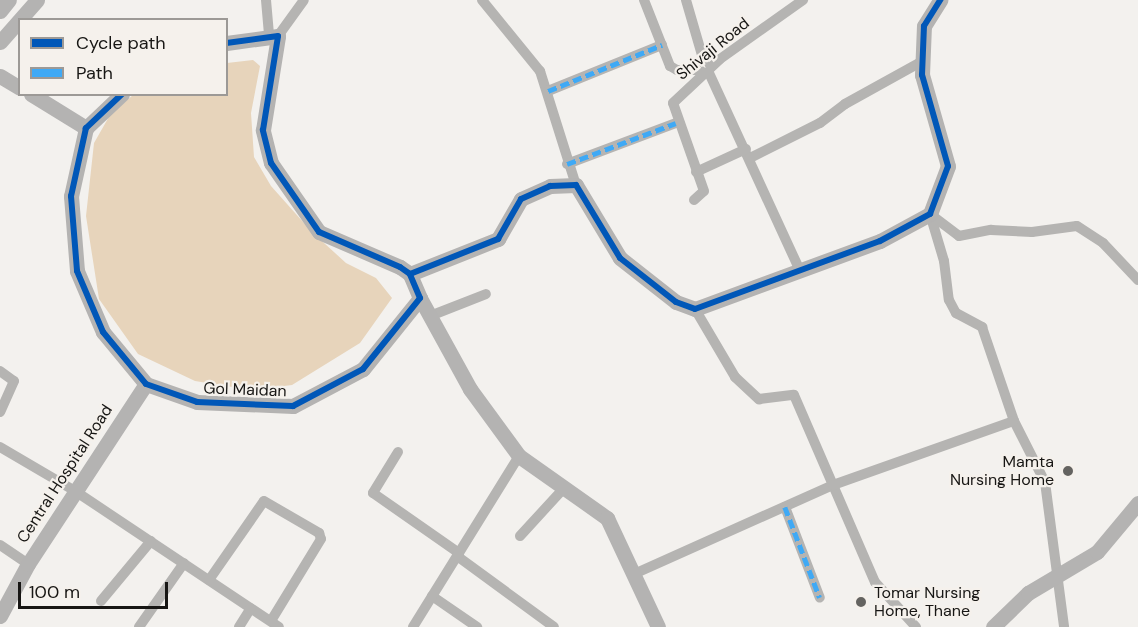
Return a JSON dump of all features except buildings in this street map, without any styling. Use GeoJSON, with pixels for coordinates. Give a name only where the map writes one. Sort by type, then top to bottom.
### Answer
{"type":"FeatureCollection","features":[{"type":"Feature","properties":{"kind":"street"},"geometry":{"type":"LineString","coordinates":[[0,11],[9,0]]}},
{"type":"Feature","properties":{"kind":"street"},"geometry":{"type":"LineString","coordinates":[[266,0],[273,37],[263,130],[272,163],[320,232],[410,274],[420,298],[470,389],[519,456],[607,518],[658,627]]}},
{"type":"Feature","properties":{"kind":"street"},"geometry":{"type":"LineString","coordinates":[[228,43],[273,37],[304,0]]}},
{"type":"Feature","properties":{"kind":"street"},"geometry":{"type":"LineString","coordinates":[[482,0],[540,71],[548,91],[567,164],[576,185],[620,258],[676,302],[695,309],[735,377],[759,399],[794,395],[875,582],[916,627]]}},
{"type":"Feature","properties":{"kind":"street"},"geometry":{"type":"LineString","coordinates":[[644,0],[670,66],[677,70],[709,70]]}},
{"type":"Feature","properties":{"kind":"street"},"geometry":{"type":"LineString","coordinates":[[686,0],[709,70],[800,271]]}},
{"type":"Feature","properties":{"kind":"street","name":"Shivaji Road"},"geometry":{"type":"LineString","coordinates":[[676,123],[673,103],[709,70],[803,0]]}},
{"type":"Feature","properties":{"kind":"street"},"geometry":{"type":"LineString","coordinates":[[939,0],[924,26],[922,75],[948,166],[930,214],[944,261],[949,300],[956,313],[982,327],[1014,421],[1048,492],[1055,577],[1064,627]]}},
{"type":"Feature","properties":{"kind":"street"},"geometry":{"type":"LineString","coordinates":[[0,42],[29,3]]}},
{"type":"Feature","properties":{"kind":"street"},"geometry":{"type":"LineString","coordinates":[[548,91],[662,45]]}},
{"type":"Feature","properties":{"kind":"street"},"geometry":{"type":"LineString","coordinates":[[696,172],[748,154],[820,123],[845,104],[923,62]]}},
{"type":"Feature","properties":{"kind":"street"},"geometry":{"type":"LineString","coordinates":[[0,76],[18,87]]}},
{"type":"Feature","properties":{"kind":"street"},"geometry":{"type":"LineString","coordinates":[[34,96],[86,128]]}},
{"type":"Feature","properties":{"kind":"street"},"geometry":{"type":"LineString","coordinates":[[120,96],[86,128],[71,196],[77,271],[104,332],[146,384]]}},
{"type":"Feature","properties":{"kind":"street"},"geometry":{"type":"LineString","coordinates":[[567,164],[676,123],[704,191],[694,200]]}},
{"type":"Feature","properties":{"kind":"street"},"geometry":{"type":"LineString","coordinates":[[410,274],[498,239],[520,199],[550,186],[576,185]]}},
{"type":"Feature","properties":{"kind":"street"},"geometry":{"type":"LineString","coordinates":[[695,309],[880,241],[930,214]]}},
{"type":"Feature","properties":{"kind":"street"},"geometry":{"type":"LineString","coordinates":[[930,214],[959,236],[991,230],[1032,232],[1077,226],[1103,243],[1138,280]]}},
{"type":"Feature","properties":{"kind":"street"},"geometry":{"type":"LineString","coordinates":[[430,316],[486,294]]}},
{"type":"Feature","properties":{"kind":"street","name":"Gol Maidan"},"geometry":{"type":"LineString","coordinates":[[146,384],[196,402],[293,406],[363,369],[420,298]]}},
{"type":"Feature","properties":{"kind":"street"},"geometry":{"type":"LineString","coordinates":[[0,371],[14,381],[0,412]]}},
{"type":"Feature","properties":{"kind":"street","name":"Central Hospital Road"},"geometry":{"type":"LineString","coordinates":[[0,616],[28,564],[146,384]]}},
{"type":"Feature","properties":{"kind":"street"},"geometry":{"type":"LineString","coordinates":[[634,574],[833,485],[1014,421]]}},
{"type":"Feature","properties":{"kind":"street"},"geometry":{"type":"LineString","coordinates":[[0,447],[75,491],[208,580],[275,624],[321,539],[319,533],[264,501],[208,580]]}},
{"type":"Feature","properties":{"kind":"street"},"geometry":{"type":"LineString","coordinates":[[398,452],[373,493],[554,627]]}},
{"type":"Feature","properties":{"kind":"street"},"geometry":{"type":"LineString","coordinates":[[413,627],[519,456]]}},
{"type":"Feature","properties":{"kind":"street"},"geometry":{"type":"LineString","coordinates":[[520,536],[564,488]]}},
{"type":"Feature","properties":{"kind":"street"},"geometry":{"type":"LineString","coordinates":[[993,627],[1028,593],[1097,552],[1138,503]]}},
{"type":"Feature","properties":{"kind":"street"},"geometry":{"type":"LineString","coordinates":[[785,507],[820,598]]}},
{"type":"Feature","properties":{"kind":"street"},"geometry":{"type":"LineString","coordinates":[[101,601],[151,541]]}},
{"type":"Feature","properties":{"kind":"street"},"geometry":{"type":"LineString","coordinates":[[0,545],[28,564]]}},
{"type":"Feature","properties":{"kind":"street"},"geometry":{"type":"LineString","coordinates":[[139,627],[184,563]]}},
{"type":"Feature","properties":{"kind":"street"},"geometry":{"type":"LineString","coordinates":[[432,596],[477,627]]}},
{"type":"Feature","properties":{"kind":"street"},"geometry":{"type":"LineString","coordinates":[[238,627],[251,608]]}},
{"type":"Feature","properties":{"kind":"shaded area"},"geometry":{"type":"Polygon","coordinates":[[[253,60],[260,66],[251,113],[254,157],[271,186],[312,232],[346,263],[376,278],[392,298],[360,343],[292,385],[251,390],[195,381],[138,354],[99,299],[86,216],[94,143],[110,115],[132,96],[228,96],[228,63],[253,60]]]}},
{"type":"Feature","properties":{"kind":"marked path"},"geometry":{"type":"LineString","coordinates":[[548,91],[662,45]]}},
{"type":"Feature","properties":{"kind":"marked path"},"geometry":{"type":"LineString","coordinates":[[567,164],[676,123]]}},
{"type":"Feature","properties":{"kind":"marked path"},"geometry":{"type":"LineString","coordinates":[[785,507],[820,598]]}},
{"type":"Feature","properties":{"kind":"cycle path"},"geometry":{"type":"LineString","coordinates":[[410,274],[498,239],[521,199],[550,186],[576,185],[620,258],[676,302],[695,309],[880,241],[930,214],[948,166],[922,75],[924,26],[940,0]]}},
{"type":"Feature","properties":{"kind":"cycle path"},"geometry":{"type":"LineString","coordinates":[[120,96],[86,128],[71,196],[77,271],[103,332],[146,384],[197,402],[293,406],[363,369],[420,298],[410,274],[400,267],[319,232],[271,163],[263,130],[278,36],[228,43]]}},
{"type":"Feature","properties":{"kind":"place","name":"Mamta Nursing Home"},"geometry":{"type":"Point","coordinates":[1068,471]}},
{"type":"Feature","properties":{"kind":"place","name":"Tomar Nursing Home, Thane"},"geometry":{"type":"Point","coordinates":[861,602]}}]}
